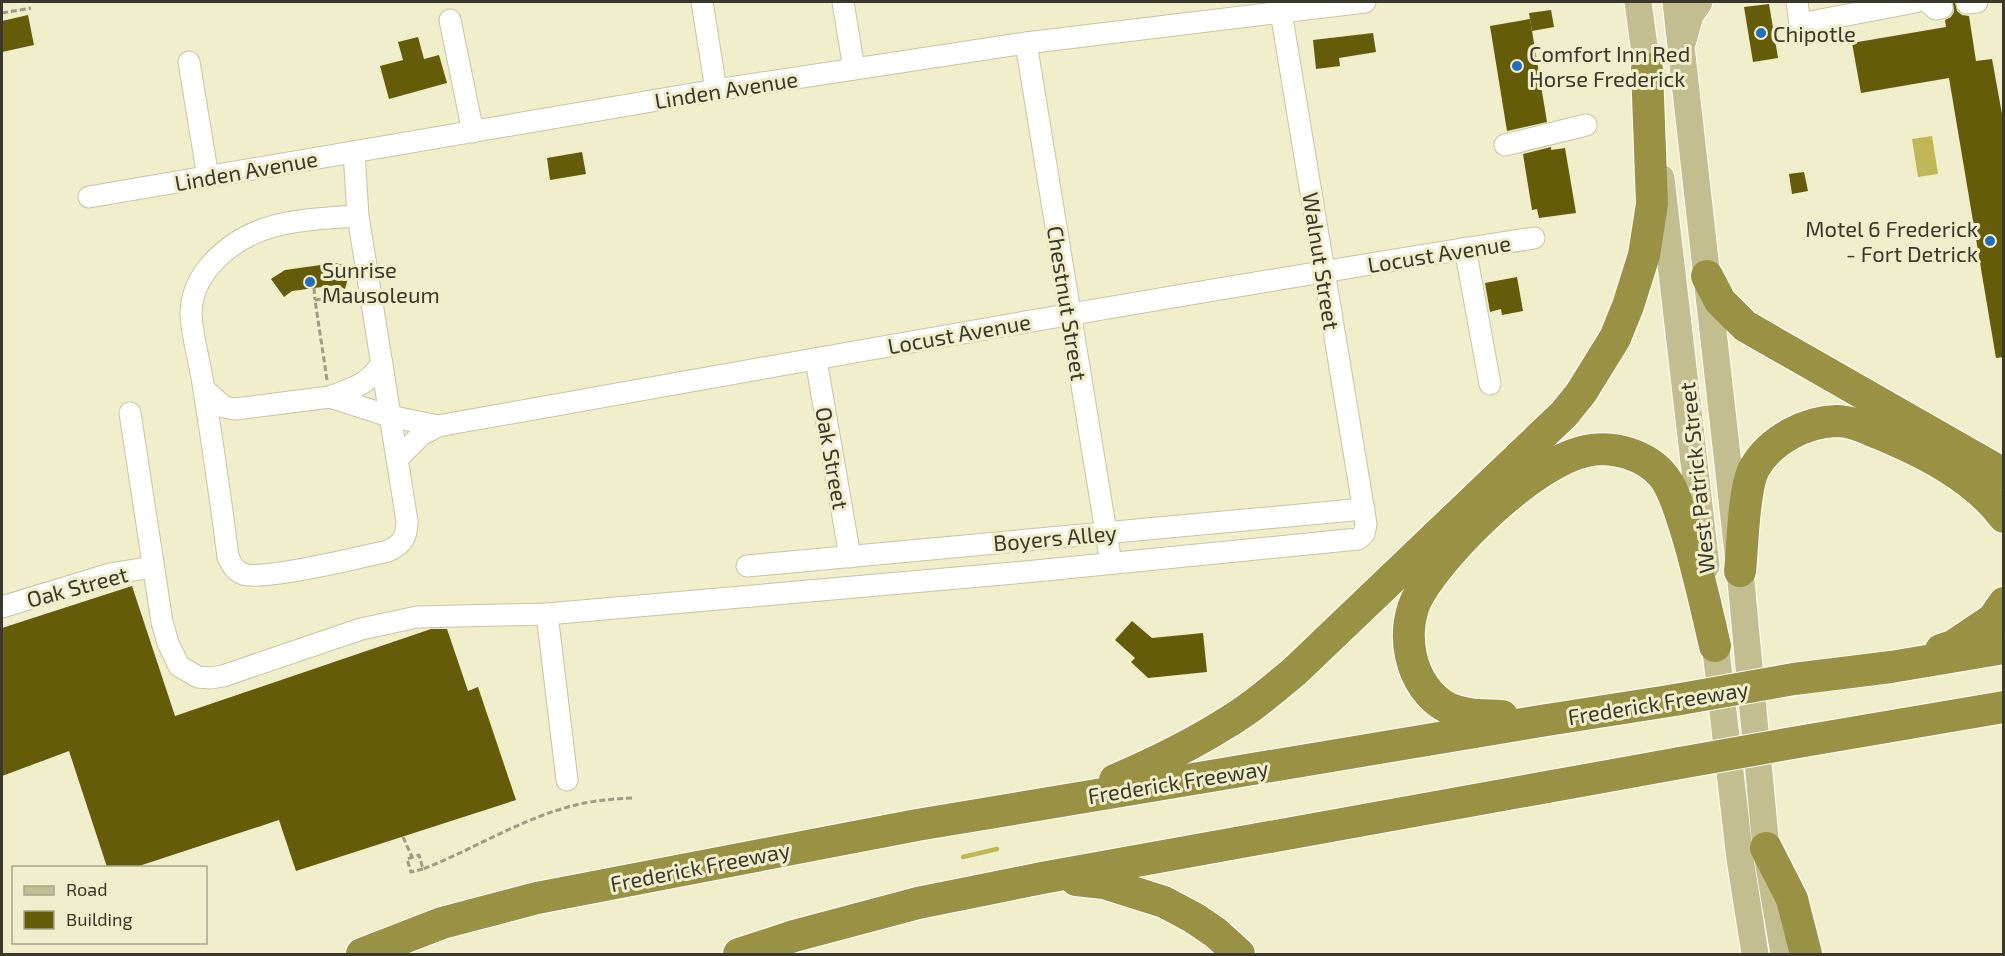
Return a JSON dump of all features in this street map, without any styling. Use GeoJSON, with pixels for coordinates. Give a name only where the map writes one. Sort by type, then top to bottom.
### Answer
{"type":"FeatureCollection","features":[{"type":"Feature","properties":{"kind":"highway"},"geometry":{"type":"LineString","coordinates":[[917,825],[1074,793],[1112,781],[1164,757],[1225,724],[1259,701],[1294,672],[1564,414],[1581,393],[1615,338],[1644,255],[1652,204],[1647,69]]}},
{"type":"Feature","properties":{"kind":"highway"},"geometry":{"type":"LineString","coordinates":[[1707,276],[1720,301],[1745,326],[2004,474]]}},
{"type":"Feature","properties":{"kind":"highway"},"geometry":{"type":"LineString","coordinates":[[1740,571],[1748,491],[1755,468],[1771,450],[1798,429],[1819,423],[1837,421],[1854,424],[1911,447],[1964,478],[1991,501],[2004,517]]}},
{"type":"Feature","properties":{"kind":"highway"},"geometry":{"type":"LineString","coordinates":[[1547,720],[1463,714],[1446,707],[1430,695],[1419,679],[1412,660],[1409,641],[1410,619],[1419,594],[1449,555],[1497,506],[1553,464],[1572,455],[1588,450],[1627,452],[1646,461],[1664,477],[1675,496],[1696,563],[1715,646]]}},
{"type":"Feature","properties":{"kind":"highway"},"geometry":{"type":"LineString","coordinates":[[1891,667],[1953,646],[1993,619],[2004,603]]}},
{"type":"Feature","properties":{"kind":"highway","name":"Frederick Freeway"},"geometry":{"type":"LineString","coordinates":[[363,954],[442,922],[537,898],[917,825],[1794,679],[1891,667],[2004,648]]}},
{"type":"Feature","properties":{"kind":"highway"},"geometry":{"type":"LineString","coordinates":[[739,954],[794,936],[918,903],[1042,878],[2004,707]]}},
{"type":"Feature","properties":{"kind":"highway"},"geometry":{"type":"LineString","coordinates":[[1914,723],[2004,715]]}},
{"type":"Feature","properties":{"kind":"highway"},"geometry":{"type":"LineString","coordinates":[[1766,848],[1792,899],[1806,954]]}},
{"type":"Feature","properties":{"kind":"highway"},"geometry":{"type":"LineString","coordinates":[[1042,878],[1104,883],[1164,902],[1216,933],[1239,954]]}},
{"type":"Feature","properties":{"kind":"main road","name":"West Patrick Street"},"geometry":{"type":"LineString","coordinates":[[1638,2],[1667,221],[1740,859],[1755,954]]}},
{"type":"Feature","properties":{"kind":"main road","name":"West Patrick Street"},"geometry":{"type":"LineString","coordinates":[[1676,2],[1740,571],[1766,848],[1784,954]]}},
{"type":"Feature","properties":{"kind":"main road"},"geometry":{"type":"LineString","coordinates":[[1681,47],[1690,15],[1699,2]]}},
{"type":"Feature","properties":{"kind":"street"},"geometry":{"type":"LineString","coordinates":[[702,2],[716,90]]}},
{"type":"Feature","properties":{"kind":"street"},"geometry":{"type":"LineString","coordinates":[[843,2],[854,69]]}},
{"type":"Feature","properties":{"kind":"street","name":"Linden Avenue"},"geometry":{"type":"LineString","coordinates":[[89,197],[716,90],[1026,44],[1365,2]]}},
{"type":"Feature","properties":{"kind":"street"},"geometry":{"type":"LineString","coordinates":[[1796,2],[1800,24],[1915,2]]}},
{"type":"Feature","properties":{"kind":"street","name":"Walnut Street"},"geometry":{"type":"LineString","coordinates":[[1111,563],[1358,539],[1364,534],[1366,524],[1364,509],[1281,12]]}},
{"type":"Feature","properties":{"kind":"street"},"geometry":{"type":"LineString","coordinates":[[450,20],[473,132]]}},
{"type":"Feature","properties":{"kind":"street","name":"Chestnut Street"},"geometry":{"type":"LineString","coordinates":[[1026,44],[1111,563]]}},
{"type":"Feature","properties":{"kind":"street"},"geometry":{"type":"LineString","coordinates":[[189,62],[208,177]]}},
{"type":"Feature","properties":{"kind":"street"},"geometry":{"type":"LineString","coordinates":[[1505,145],[1586,125]]}},
{"type":"Feature","properties":{"kind":"street"},"geometry":{"type":"LineString","coordinates":[[354,152],[358,216],[407,521],[405,540],[398,547],[371,555],[282,572],[251,576],[241,573],[234,568],[228,557],[191,315],[193,294],[200,279],[215,260],[242,238],[258,230],[308,219],[358,216]]}},
{"type":"Feature","properties":{"kind":"street","name":"Locust Avenue"},"geometry":{"type":"LineString","coordinates":[[398,459],[421,435],[438,426],[1070,313],[1534,238]]}},
{"type":"Feature","properties":{"kind":"street"},"geometry":{"type":"LineString","coordinates":[[1465,248],[1490,384]]}},
{"type":"Feature","properties":{"kind":"street","name":"Oak Street"},"geometry":{"type":"LineString","coordinates":[[816,360],[850,557]]}},
{"type":"Feature","properties":{"kind":"street"},"geometry":{"type":"LineString","coordinates":[[204,389],[224,407],[235,409],[330,397],[372,378],[382,363]]}},
{"type":"Feature","properties":{"kind":"street"},"geometry":{"type":"LineString","coordinates":[[330,397],[389,416],[438,426]]}},
{"type":"Feature","properties":{"kind":"street"},"geometry":{"type":"LineString","coordinates":[[130,413],[162,622],[168,643],[179,666],[198,677],[223,676],[361,629],[417,617],[547,614],[1111,563]]}},
{"type":"Feature","properties":{"kind":"street","name":"Boyers Alley"},"geometry":{"type":"LineString","coordinates":[[747,566],[1364,509]]}},
{"type":"Feature","properties":{"kind":"street","name":"Oak Street"},"geometry":{"type":"LineString","coordinates":[[2,607],[110,574],[152,567]]}},
{"type":"Feature","properties":{"kind":"street"},"geometry":{"type":"LineString","coordinates":[[547,614],[567,780]]}},
{"type":"Feature","properties":{"kind":"path"},"geometry":{"type":"LineString","coordinates":[[2,13],[31,8]]}},
{"type":"Feature","properties":{"kind":"path"},"geometry":{"type":"LineString","coordinates":[[314,288],[330,397]]}},
{"type":"Feature","properties":{"kind":"path"},"geometry":{"type":"LineString","coordinates":[[315,300],[370,292]]}},
{"type":"Feature","properties":{"kind":"path"},"geometry":{"type":"LineString","coordinates":[[423,869],[419,855],[407,859],[411,872],[423,869],[522,823],[555,811],[591,801],[632,798]]}},
{"type":"Feature","properties":{"kind":"path"},"geometry":{"type":"LineString","coordinates":[[403,837],[412,857]]}},
{"type":"Feature","properties":{"kind":"shaded area"},"geometry":{"type":"Polygon","coordinates":[[[1932,136],[1938,174],[1918,177],[1912,139],[1932,136]]]}},
{"type":"Feature","properties":{"kind":"building","name":"Motel 6 Frederick - Fort Detrick"},"geometry":{"type":"Polygon","coordinates":[[[1953,2],[1955,2],[1957,11],[1969,16],[1976,61],[1992,59],[2004,125],[2004,357],[1996,358],[1949,78],[1861,93],[1852,43],[1946,27],[1945,20],[1954,12],[1953,2]]]}},
{"type":"Feature","properties":{"kind":"building","name":"Chipotle"},"geometry":{"type":"Polygon","coordinates":[[[1769,4],[1778,58],[1753,62],[1744,7],[1769,4]]]}},
{"type":"Feature","properties":{"kind":"building"},"geometry":{"type":"Polygon","coordinates":[[[1551,10],[1554,27],[1532,31],[1529,13],[1551,10]]]}},
{"type":"Feature","properties":{"kind":"building"},"geometry":{"type":"Polygon","coordinates":[[[28,15],[34,45],[2,52],[2,21],[28,15]]]}},
{"type":"Feature","properties":{"kind":"building"},"geometry":{"type":"Polygon","coordinates":[[[1530,19],[1547,122],[1507,131],[1490,26],[1530,19]]]}},
{"type":"Feature","properties":{"kind":"building"},"geometry":{"type":"Polygon","coordinates":[[[1373,33],[1376,52],[1339,58],[1340,66],[1316,69],[1313,40],[1373,33]]]}},
{"type":"Feature","properties":{"kind":"building"},"geometry":{"type":"Polygon","coordinates":[[[418,37],[424,59],[439,55],[447,83],[389,99],[380,66],[403,60],[398,42],[418,37]]]}},
{"type":"Feature","properties":{"kind":"building"},"geometry":{"type":"Polygon","coordinates":[[[1551,147],[1551,150],[1565,148],[1576,213],[1539,218],[1537,209],[1532,210],[1523,154],[1551,147]]]}},
{"type":"Feature","properties":{"kind":"building"},"geometry":{"type":"Polygon","coordinates":[[[582,152],[586,174],[550,180],[547,158],[582,152]]]}},
{"type":"Feature","properties":{"kind":"building"},"geometry":{"type":"Polygon","coordinates":[[[1804,172],[1808,191],[1792,194],[1789,174],[1804,172]]]}},
{"type":"Feature","properties":{"kind":"building","name":"Sunrise Mausoleum"},"geometry":{"type":"Polygon","coordinates":[[[335,263],[351,267],[345,289],[337,285],[292,291],[284,297],[271,279],[285,270],[335,263]]]}},
{"type":"Feature","properties":{"kind":"building"},"geometry":{"type":"Polygon","coordinates":[[[1517,277],[1523,311],[1502,315],[1501,309],[1490,312],[1485,283],[1517,277]]]}},
{"type":"Feature","properties":{"kind":"building"},"geometry":{"type":"Polygon","coordinates":[[[132,586],[175,716],[431,629],[447,629],[468,691],[478,687],[516,800],[296,871],[279,820],[139,866],[107,866],[69,751],[2,776],[2,628],[132,586]]]}},
{"type":"Feature","properties":{"kind":"building"},"geometry":{"type":"Polygon","coordinates":[[[1132,621],[1152,638],[1203,633],[1207,672],[1148,678],[1131,662],[1135,658],[1115,640],[1132,621]]]}},
{"type":"Feature","properties":{"kind":"waterway"},"geometry":{"type":"LineString","coordinates":[[963,857],[997,849]]}},
{"type":"Feature","properties":{"kind":"place","name":"Chipotle"},"geometry":{"type":"Point","coordinates":[1761,33]}},
{"type":"Feature","properties":{"kind":"place","name":"Comfort Inn Red Horse Frederick"},"geometry":{"type":"Point","coordinates":[1517,66]}},
{"type":"Feature","properties":{"kind":"place","name":"Motel 6 Frederick - Fort Detrick"},"geometry":{"type":"Point","coordinates":[1990,241]}},
{"type":"Feature","properties":{"kind":"place","name":"Sunrise Mausoleum"},"geometry":{"type":"Point","coordinates":[310,282]}}]}
